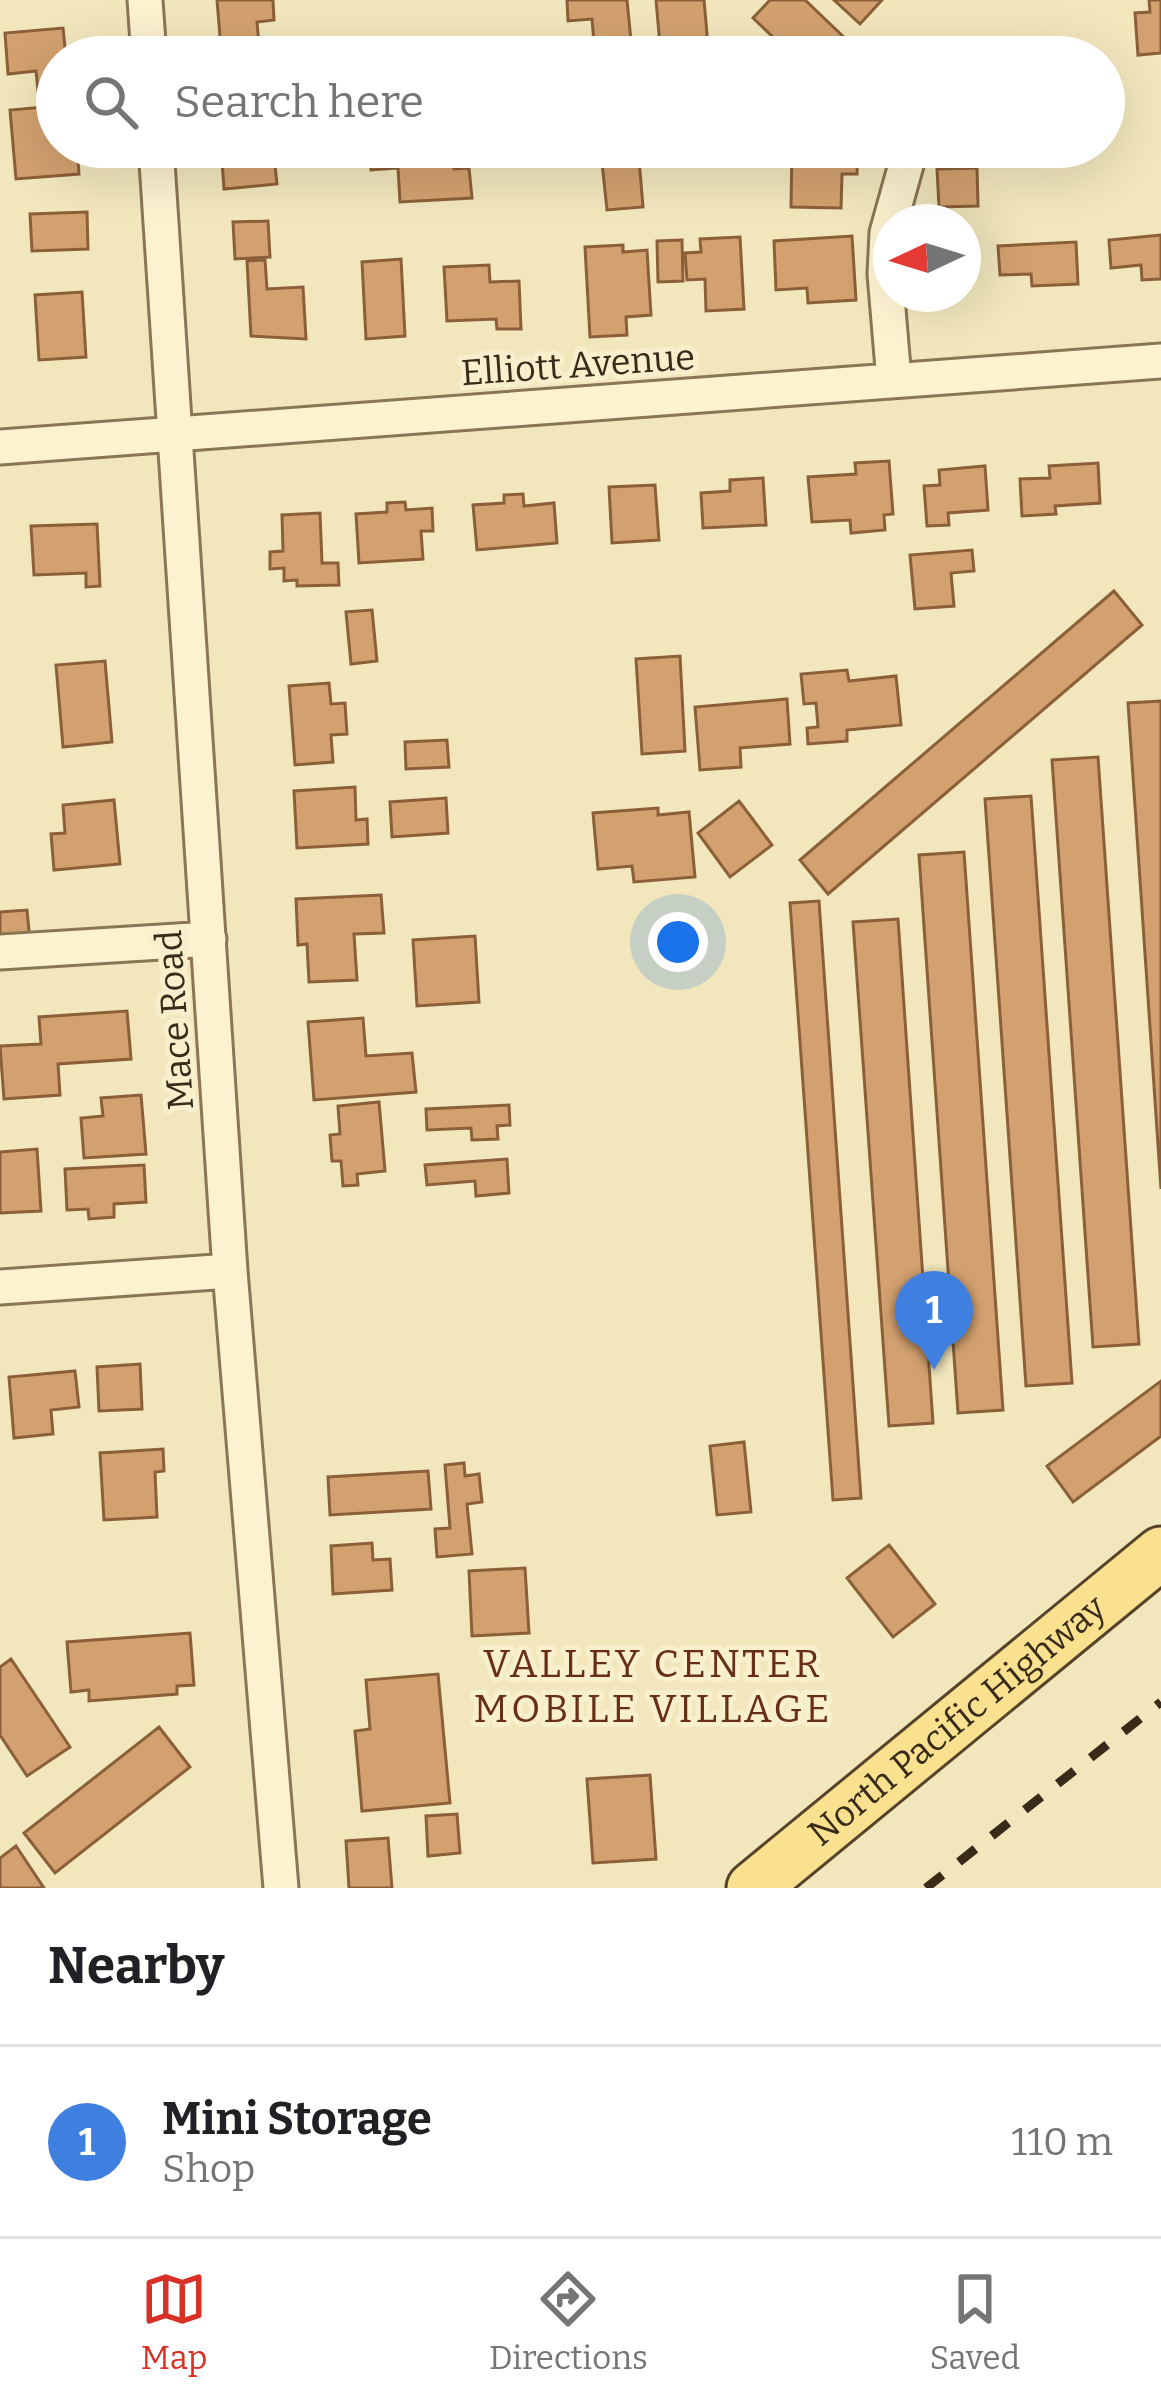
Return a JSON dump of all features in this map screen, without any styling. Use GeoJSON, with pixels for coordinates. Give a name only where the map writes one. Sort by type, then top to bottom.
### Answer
{"type":"FeatureCollection","features":[{"type":"Feature","properties":{"kind":"main road","name":"North Pacific Highway"},"geometry":{"type":"LineString","coordinates":[[753,1888],[1161,1553]]}},
{"type":"Feature","properties":{"kind":"street"},"geometry":{"type":"LineString","coordinates":[[145,0],[148,36]]}},
{"type":"Feature","properties":{"kind":"street","name":"Mace Road"},"geometry":{"type":"LineString","coordinates":[[158,168],[230,1271],[281,1888]]}},
{"type":"Feature","properties":{"kind":"street"},"geometry":{"type":"LineString","coordinates":[[893,380],[885,274],[887,232],[905,168]]}},
{"type":"Feature","properties":{"kind":"street","name":"Elliott Avenue"},"geometry":{"type":"LineString","coordinates":[[0,447],[1161,362]]}},
{"type":"Feature","properties":{"kind":"street"},"geometry":{"type":"LineString","coordinates":[[0,952],[208,939]]}},
{"type":"Feature","properties":{"kind":"street"},"geometry":{"type":"LineString","coordinates":[[0,1287],[230,1271]]}},
{"type":"Feature","properties":{"kind":"building"},"geometry":{"type":"Polygon","coordinates":[[[217,0],[273,0],[274,20],[257,22],[258,36],[220,36],[217,0]]]}},
{"type":"Feature","properties":{"kind":"building"},"geometry":{"type":"Polygon","coordinates":[[[567,0],[627,0],[631,36],[593,36],[592,19],[568,21],[567,0]]]}},
{"type":"Feature","properties":{"kind":"building"},"geometry":{"type":"Polygon","coordinates":[[[656,0],[704,0],[707,36],[659,36],[656,0]]]}},
{"type":"Feature","properties":{"kind":"building"},"geometry":{"type":"Polygon","coordinates":[[[770,0],[805,0],[843,36],[772,36],[753,18],[770,0]]]}},
{"type":"Feature","properties":{"kind":"building"},"geometry":{"type":"Polygon","coordinates":[[[834,0],[882,0],[860,24],[834,0]]]}},
{"type":"Feature","properties":{"kind":"building"},"geometry":{"type":"Polygon","coordinates":[[[1149,0],[1161,0],[1161,53],[1138,55],[1135,13],[1150,12],[1149,0]]]}},
{"type":"Feature","properties":{"kind":"building"},"geometry":{"type":"Polygon","coordinates":[[[63,28],[64,36],[36,36],[36,71],[8,74],[5,33],[63,28]]]}},
{"type":"Feature","properties":{"kind":"building"},"geometry":{"type":"Polygon","coordinates":[[[36,108],[36,168],[79,168],[79,174],[16,179],[10,110],[36,108]]]}},
{"type":"Feature","properties":{"kind":"building"},"geometry":{"type":"Polygon","coordinates":[[[222,168],[275,168],[277,184],[224,189],[222,168]]]}},
{"type":"Feature","properties":{"kind":"building"},"geometry":{"type":"Polygon","coordinates":[[[398,168],[469,168],[472,198],[400,202],[398,168]]]}},
{"type":"Feature","properties":{"kind":"building"},"geometry":{"type":"Polygon","coordinates":[[[603,168],[640,168],[643,207],[607,210],[603,168]]]}},
{"type":"Feature","properties":{"kind":"building"},"geometry":{"type":"Polygon","coordinates":[[[792,168],[857,168],[857,174],[842,174],[841,208],[791,207],[792,168]]]}},
{"type":"Feature","properties":{"kind":"building"},"geometry":{"type":"Polygon","coordinates":[[[977,168],[978,204],[939,204],[937,169],[977,168]]]}},
{"type":"Feature","properties":{"kind":"building"},"geometry":{"type":"Polygon","coordinates":[[[87,212],[88,249],[32,251],[30,214],[87,212]]]}},
{"type":"Feature","properties":{"kind":"building"},"geometry":{"type":"Polygon","coordinates":[[[268,221],[270,257],[235,259],[233,222],[268,221]]]}},
{"type":"Feature","properties":{"kind":"building"},"geometry":{"type":"Polygon","coordinates":[[[1161,235],[1161,279],[1142,280],[1141,265],[1111,268],[1109,240],[1161,235]]]}},
{"type":"Feature","properties":{"kind":"building"},"geometry":{"type":"Polygon","coordinates":[[[852,236],[856,300],[808,303],[807,288],[776,290],[774,241],[852,236]]]}},
{"type":"Feature","properties":{"kind":"building"},"geometry":{"type":"Polygon","coordinates":[[[740,237],[744,309],[706,311],[705,279],[687,280],[685,253],[701,252],[700,239],[740,237]]]}},
{"type":"Feature","properties":{"kind":"building"},"geometry":{"type":"Polygon","coordinates":[[[682,240],[683,281],[658,282],[657,241],[682,240]]]}},
{"type":"Feature","properties":{"kind":"building"},"geometry":{"type":"Polygon","coordinates":[[[1076,242],[1078,284],[1032,286],[1031,274],[1000,275],[998,246],[1076,242]]]}},
{"type":"Feature","properties":{"kind":"building"},"geometry":{"type":"Polygon","coordinates":[[[623,245],[623,252],[647,250],[651,315],[626,317],[627,335],[590,337],[585,247],[623,245]]]}},
{"type":"Feature","properties":{"kind":"building"},"geometry":{"type":"Polygon","coordinates":[[[401,259],[405,336],[366,339],[362,262],[401,259]]]}},
{"type":"Feature","properties":{"kind":"building"},"geometry":{"type":"Polygon","coordinates":[[[265,260],[267,289],[303,287],[306,339],[251,336],[247,261],[265,260]]]}},
{"type":"Feature","properties":{"kind":"building"},"geometry":{"type":"Polygon","coordinates":[[[489,265],[490,282],[519,281],[521,329],[497,329],[496,319],[447,321],[444,267],[489,265]]]}},
{"type":"Feature","properties":{"kind":"building"},"geometry":{"type":"Polygon","coordinates":[[[82,292],[86,357],[39,360],[35,295],[82,292]]]}},
{"type":"Feature","properties":{"kind":"building"},"geometry":{"type":"Polygon","coordinates":[[[889,461],[893,514],[884,515],[885,530],[851,533],[850,520],[812,522],[808,477],[856,474],[855,463],[889,461]]]}},
{"type":"Feature","properties":{"kind":"building"},"geometry":{"type":"Polygon","coordinates":[[[1098,463],[1100,503],[1055,506],[1056,514],[1022,516],[1020,479],[1050,478],[1049,466],[1098,463]]]}},
{"type":"Feature","properties":{"kind":"building"},"geometry":{"type":"Polygon","coordinates":[[[985,466],[988,510],[948,513],[949,525],[927,526],[924,486],[940,485],[939,470],[985,466]]]}},
{"type":"Feature","properties":{"kind":"building"},"geometry":{"type":"Polygon","coordinates":[[[763,478],[766,525],[703,528],[701,493],[730,491],[730,480],[763,478]]]}},
{"type":"Feature","properties":{"kind":"building"},"geometry":{"type":"Polygon","coordinates":[[[655,485],[659,540],[612,543],[609,487],[655,485]]]}},
{"type":"Feature","properties":{"kind":"building"},"geometry":{"type":"Polygon","coordinates":[[[523,494],[524,506],[554,503],[557,543],[477,550],[473,505],[504,503],[504,495],[523,494]]]}},
{"type":"Feature","properties":{"kind":"building"},"geometry":{"type":"Polygon","coordinates":[[[405,502],[406,510],[432,508],[433,531],[421,531],[423,559],[359,563],[356,514],[387,512],[387,503],[405,502]]]}},
{"type":"Feature","properties":{"kind":"building"},"geometry":{"type":"Polygon","coordinates":[[[320,513],[322,563],[338,563],[339,585],[297,586],[297,580],[284,581],[284,568],[270,569],[270,552],[283,551],[282,515],[320,513]]]}},
{"type":"Feature","properties":{"kind":"building"},"geometry":{"type":"Polygon","coordinates":[[[97,524],[100,586],[86,587],[86,573],[34,575],[31,526],[97,524]]]}},
{"type":"Feature","properties":{"kind":"building"},"geometry":{"type":"Polygon","coordinates":[[[972,550],[974,571],[951,573],[954,606],[915,609],[910,555],[972,550]]]}},
{"type":"Feature","properties":{"kind":"building"},"geometry":{"type":"Polygon","coordinates":[[[1114,591],[1142,625],[828,894],[800,860],[1114,591]]]}},
{"type":"Feature","properties":{"kind":"building"},"geometry":{"type":"Polygon","coordinates":[[[372,610],[377,661],[351,664],[346,612],[372,610]]]}},
{"type":"Feature","properties":{"kind":"building"},"geometry":{"type":"Polygon","coordinates":[[[680,656],[685,751],[642,754],[636,659],[680,656]]]}},
{"type":"Feature","properties":{"kind":"building"},"geometry":{"type":"Polygon","coordinates":[[[105,661],[112,742],[63,747],[56,665],[105,661]]]}},
{"type":"Feature","properties":{"kind":"building"},"geometry":{"type":"Polygon","coordinates":[[[847,670],[849,681],[896,676],[901,725],[847,730],[847,741],[808,744],[807,728],[818,727],[816,703],[804,704],[801,674],[847,670]]]}},
{"type":"Feature","properties":{"kind":"building"},"geometry":{"type":"Polygon","coordinates":[[[329,683],[331,704],[345,703],[347,734],[331,735],[333,762],[295,765],[289,686],[329,683]]]}},
{"type":"Feature","properties":{"kind":"building"},"geometry":{"type":"Polygon","coordinates":[[[787,699],[790,744],[740,748],[741,767],[700,770],[695,707],[787,699]]]}},
{"type":"Feature","properties":{"kind":"building"},"geometry":{"type":"Polygon","coordinates":[[[1161,701],[1161,1189],[1128,703],[1161,701]]]}},
{"type":"Feature","properties":{"kind":"building"},"geometry":{"type":"Polygon","coordinates":[[[447,740],[449,767],[406,769],[405,742],[447,740]]]}},
{"type":"Feature","properties":{"kind":"building"},"geometry":{"type":"Polygon","coordinates":[[[1098,757],[1139,1344],[1093,1347],[1052,760],[1098,757]]]}},
{"type":"Feature","properties":{"kind":"building"},"geometry":{"type":"Polygon","coordinates":[[[355,787],[356,820],[367,819],[368,844],[297,848],[294,791],[355,787]]]}},
{"type":"Feature","properties":{"kind":"building"},"geometry":{"type":"Polygon","coordinates":[[[1031,796],[1072,1383],[1026,1386],[985,799],[1031,796]]]}},
{"type":"Feature","properties":{"kind":"building"},"geometry":{"type":"Polygon","coordinates":[[[446,798],[448,833],[392,837],[390,802],[446,798]]]}},
{"type":"Feature","properties":{"kind":"building"},"geometry":{"type":"Polygon","coordinates":[[[114,800],[120,864],[54,870],[51,834],[65,833],[63,805],[114,800]]]}},
{"type":"Feature","properties":{"kind":"building"},"geometry":{"type":"Polygon","coordinates":[[[739,801],[772,845],[730,877],[698,833],[739,801]]]}},
{"type":"Feature","properties":{"kind":"building"},"geometry":{"type":"Polygon","coordinates":[[[658,808],[658,815],[689,812],[695,877],[634,882],[632,866],[598,869],[593,813],[658,808]]]}},
{"type":"Feature","properties":{"kind":"building"},"geometry":{"type":"Polygon","coordinates":[[[964,852],[1003,1410],[958,1413],[919,855],[964,852]]]}},
{"type":"Feature","properties":{"kind":"building"},"geometry":{"type":"Polygon","coordinates":[[[381,895],[384,933],[354,934],[357,980],[309,982],[307,944],[298,945],[296,899],[381,895]]]}},
{"type":"Feature","properties":{"kind":"building"},"geometry":{"type":"Polygon","coordinates":[[[819,901],[861,1498],[833,1500],[790,903],[819,901]]]}},
{"type":"Feature","properties":{"kind":"building"},"geometry":{"type":"Polygon","coordinates":[[[27,910],[30,941],[0,943],[0,912],[27,910]]]}},
{"type":"Feature","properties":{"kind":"building"},"geometry":{"type":"Polygon","coordinates":[[[898,919],[933,1423],[889,1426],[853,922],[898,919]]]}},
{"type":"Feature","properties":{"kind":"building"},"geometry":{"type":"Polygon","coordinates":[[[475,936],[479,1002],[417,1006],[413,940],[475,936]]]}},
{"type":"Feature","properties":{"kind":"building"},"geometry":{"type":"Polygon","coordinates":[[[127,1011],[131,1059],[58,1064],[60,1095],[4,1099],[0,1046],[41,1044],[39,1017],[127,1011]]]}},
{"type":"Feature","properties":{"kind":"building"},"geometry":{"type":"Polygon","coordinates":[[[363,1018],[366,1056],[412,1053],[416,1092],[314,1100],[308,1022],[363,1018]]]}},
{"type":"Feature","properties":{"kind":"building"},"geometry":{"type":"Polygon","coordinates":[[[141,1095],[146,1154],[84,1158],[81,1118],[103,1116],[101,1098],[141,1095]]]}},
{"type":"Feature","properties":{"kind":"building"},"geometry":{"type":"Polygon","coordinates":[[[379,1102],[385,1171],[357,1174],[358,1185],[343,1186],[341,1161],[332,1161],[330,1135],[340,1134],[338,1106],[379,1102]]]}},
{"type":"Feature","properties":{"kind":"building"},"geometry":{"type":"Polygon","coordinates":[[[509,1105],[510,1125],[497,1126],[498,1139],[472,1140],[471,1128],[427,1130],[426,1109],[509,1105]]]}},
{"type":"Feature","properties":{"kind":"building"},"geometry":{"type":"Polygon","coordinates":[[[37,1149],[41,1211],[0,1213],[0,1152],[37,1149]]]}},
{"type":"Feature","properties":{"kind":"building"},"geometry":{"type":"Polygon","coordinates":[[[507,1159],[509,1193],[476,1196],[475,1181],[427,1185],[425,1165],[507,1159]]]}},
{"type":"Feature","properties":{"kind":"building"},"geometry":{"type":"Polygon","coordinates":[[[144,1165],[146,1202],[114,1204],[114,1217],[89,1219],[88,1209],[67,1210],[65,1169],[144,1165]]]}},
{"type":"Feature","properties":{"kind":"building"},"geometry":{"type":"Polygon","coordinates":[[[140,1364],[142,1409],[99,1411],[97,1367],[140,1364]]]}},
{"type":"Feature","properties":{"kind":"building"},"geometry":{"type":"Polygon","coordinates":[[[75,1371],[79,1407],[51,1410],[53,1434],[14,1438],[9,1377],[75,1371]]]}},
{"type":"Feature","properties":{"kind":"building"},"geometry":{"type":"Polygon","coordinates":[[[1161,1381],[1161,1436],[1073,1502],[1047,1466],[1161,1381]]]}},
{"type":"Feature","properties":{"kind":"building"},"geometry":{"type":"Polygon","coordinates":[[[744,1442],[751,1512],[717,1515],[710,1446],[744,1442]]]}},
{"type":"Feature","properties":{"kind":"building"},"geometry":{"type":"Polygon","coordinates":[[[163,1449],[164,1471],[155,1472],[157,1517],[104,1520],[100,1453],[163,1449]]]}},
{"type":"Feature","properties":{"kind":"building"},"geometry":{"type":"Polygon","coordinates":[[[464,1463],[465,1476],[479,1474],[482,1502],[467,1504],[472,1554],[437,1557],[435,1529],[450,1528],[445,1465],[464,1463]]]}},
{"type":"Feature","properties":{"kind":"building"},"geometry":{"type":"Polygon","coordinates":[[[428,1471],[431,1509],[330,1515],[328,1477],[428,1471]]]}},
{"type":"Feature","properties":{"kind":"building"},"geometry":{"type":"Polygon","coordinates":[[[372,1543],[373,1560],[390,1559],[392,1590],[333,1594],[331,1546],[372,1543]]]}},
{"type":"Feature","properties":{"kind":"building"},"geometry":{"type":"Polygon","coordinates":[[[889,1545],[935,1604],[893,1637],[847,1578],[889,1545]]]}},
{"type":"Feature","properties":{"kind":"building"},"geometry":{"type":"Polygon","coordinates":[[[525,1568],[529,1633],[472,1636],[469,1571],[525,1568]]]}},
{"type":"Feature","properties":{"kind":"building"},"geometry":{"type":"Polygon","coordinates":[[[190,1633],[194,1685],[177,1686],[177,1694],[89,1701],[89,1690],[71,1692],[67,1642],[190,1633]]]}},
{"type":"Feature","properties":{"kind":"building"},"geometry":{"type":"Polygon","coordinates":[[[11,1659],[70,1747],[27,1776],[0,1735],[0,1667],[11,1659]]]}},
{"type":"Feature","properties":{"kind":"building"},"geometry":{"type":"Polygon","coordinates":[[[438,1674],[450,1803],[362,1811],[355,1731],[370,1729],[366,1680],[438,1674]]]}},
{"type":"Feature","properties":{"kind":"building"},"geometry":{"type":"Polygon","coordinates":[[[159,1727],[190,1767],[55,1873],[24,1833],[159,1727]]]}},
{"type":"Feature","properties":{"kind":"building"},"geometry":{"type":"Polygon","coordinates":[[[650,1775],[656,1859],[593,1863],[587,1779],[650,1775]]]}},
{"type":"Feature","properties":{"kind":"building"},"geometry":{"type":"Polygon","coordinates":[[[457,1814],[460,1853],[428,1856],[426,1816],[457,1814]]]}},
{"type":"Feature","properties":{"kind":"building"},"geometry":{"type":"Polygon","coordinates":[[[388,1838],[392,1888],[349,1888],[346,1841],[388,1838]]]}},
{"type":"Feature","properties":{"kind":"building"},"geometry":{"type":"Polygon","coordinates":[[[16,1846],[44,1888],[0,1888],[0,1858],[16,1846]]]}},
{"type":"Feature","properties":{"kind":"railway"},"geometry":{"type":"LineString","coordinates":[[926,1888],[1161,1702]]}},
{"type":"Feature","properties":{"kind":"place","name":"Mini Storage"},"geometry":{"type":"Point","coordinates":[934,1370]}},
{"type":"Feature","properties":{"kind":"district","name":"VALLEY CENTER MOBILE VILLAGE"},"geometry":{"type":"Point","coordinates":[653,1686]}}]}
